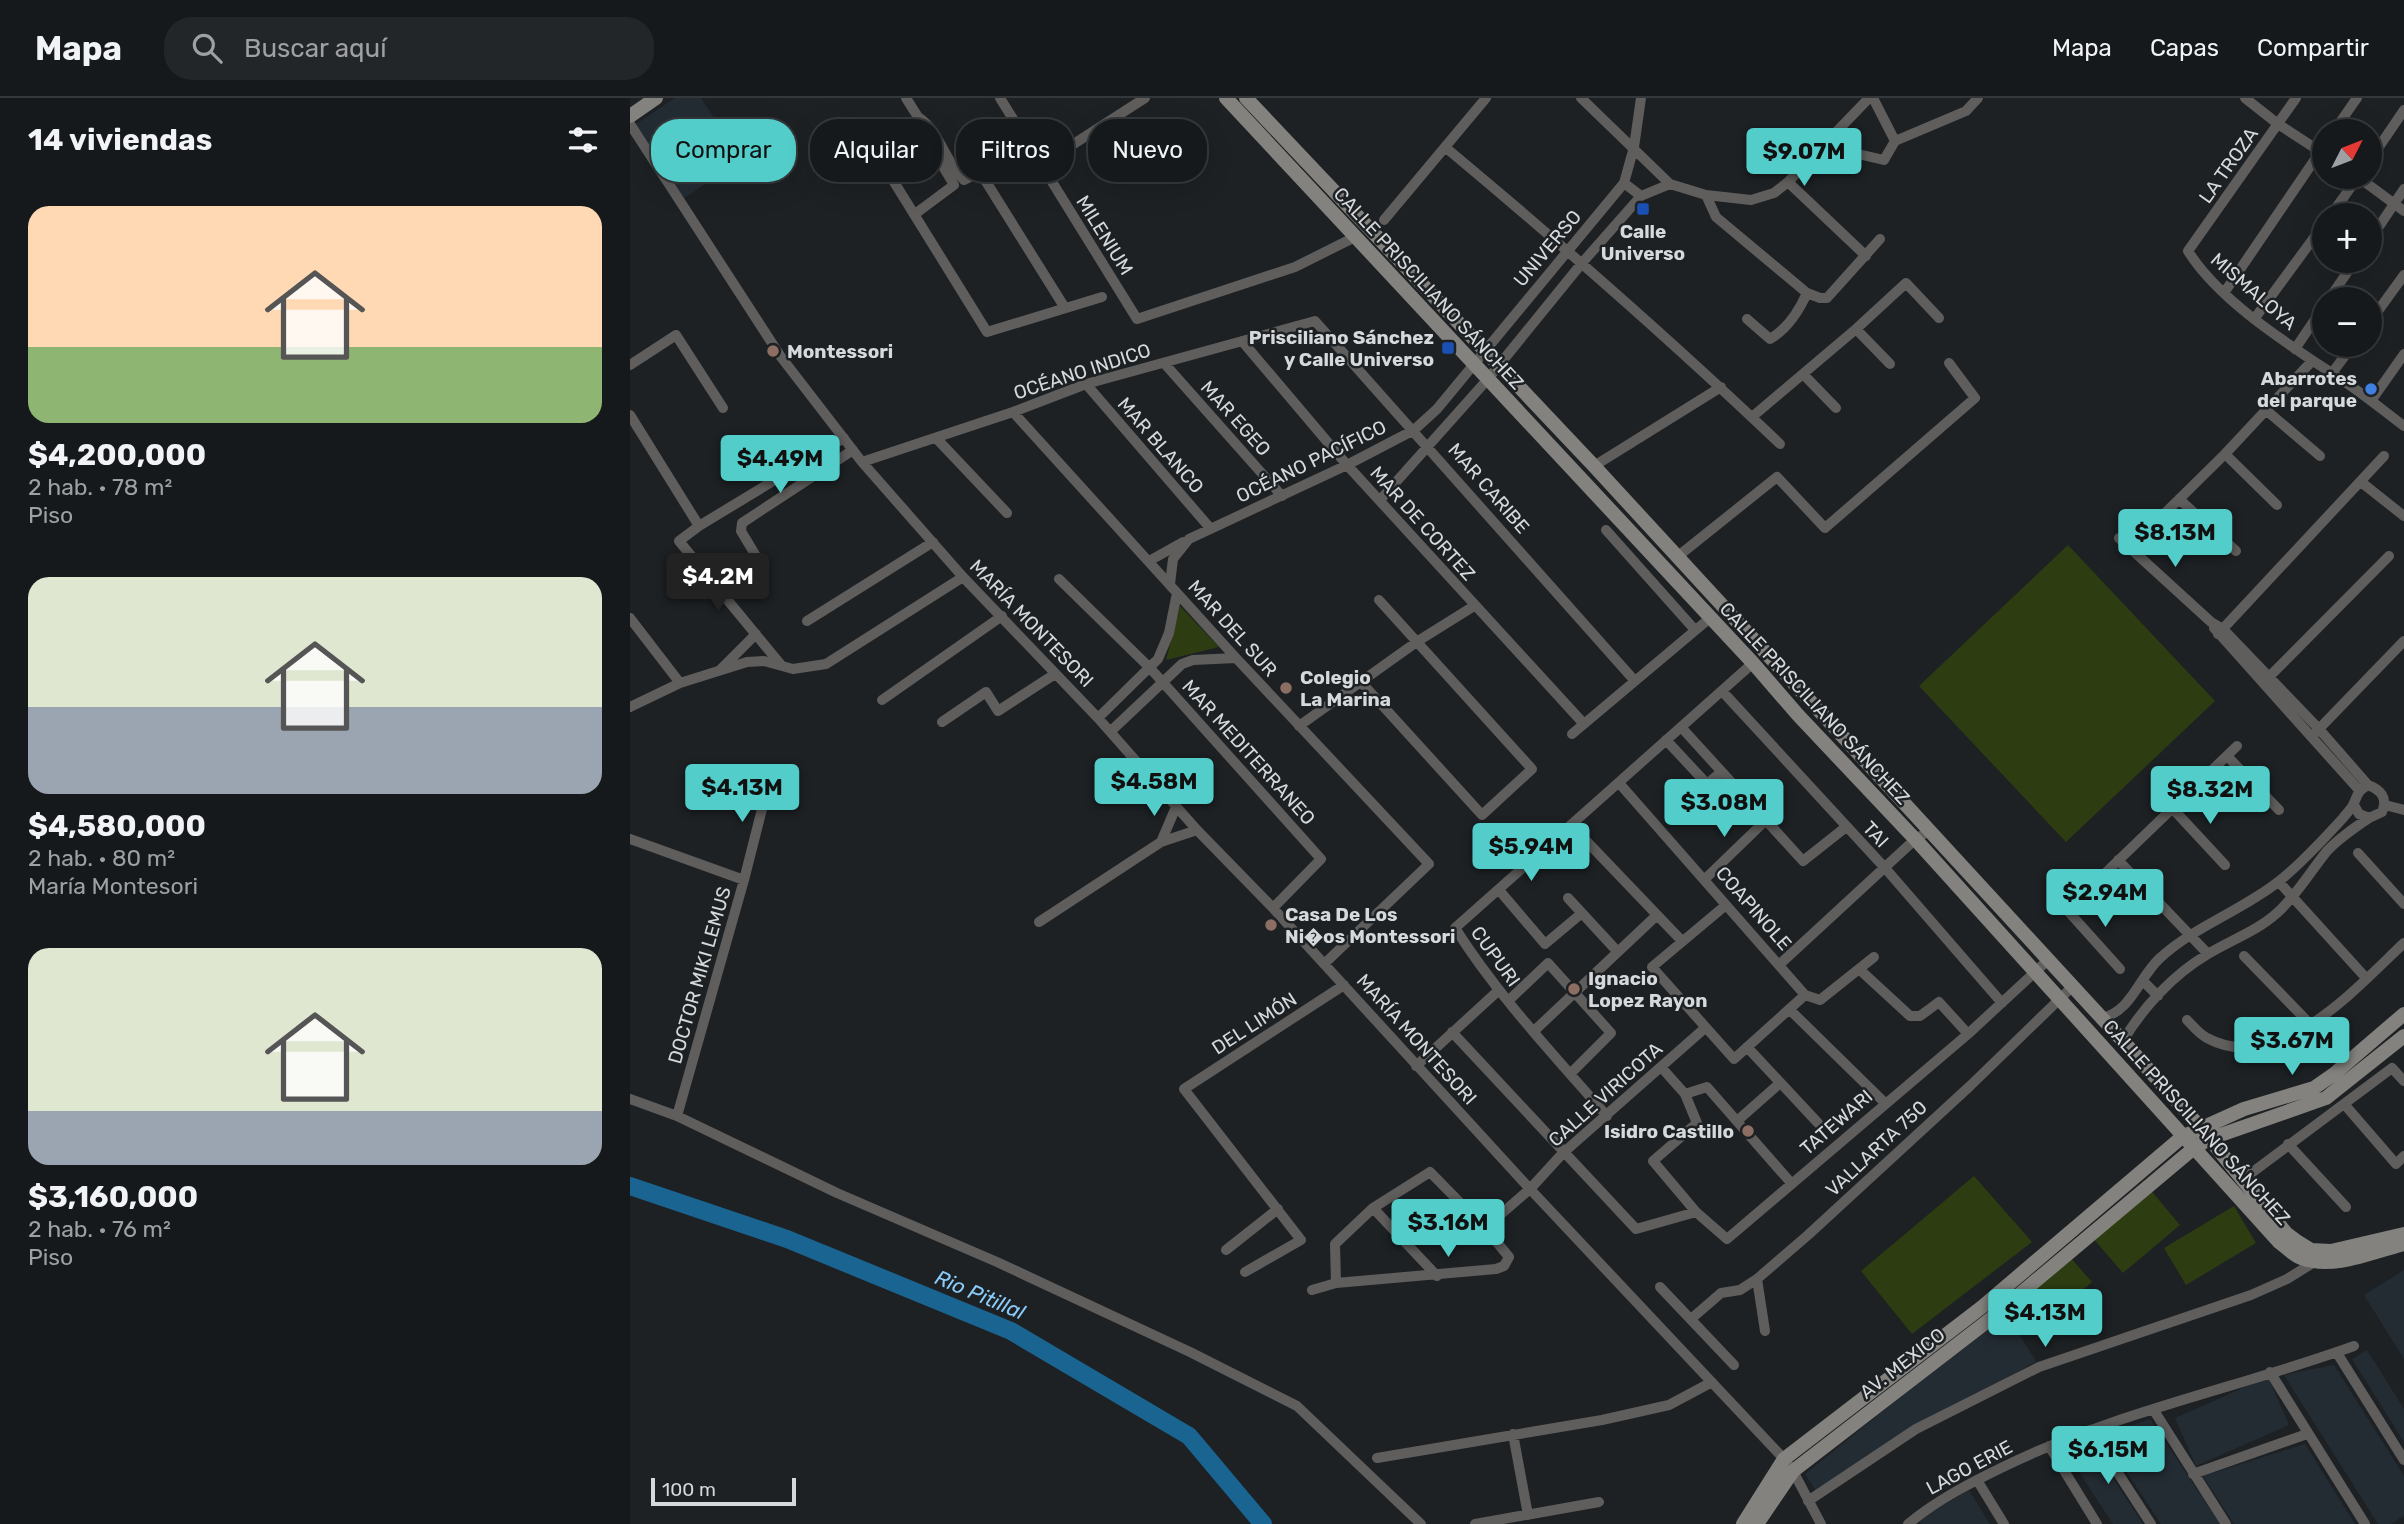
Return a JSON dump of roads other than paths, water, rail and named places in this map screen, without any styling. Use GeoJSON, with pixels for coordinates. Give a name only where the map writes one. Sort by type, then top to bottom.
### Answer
{"type":"FeatureCollection","features":[{"type":"Feature","properties":{"kind":"main road"},"geometry":{"type":"LineString","coordinates":[[630,116],[656,98]]}},
{"type":"Feature","properties":{"kind":"main road","name":"CALLE PRISCILIANO SÁNCHEZ"},"geometry":{"type":"LineString","coordinates":[[1226,98],[1916,840],[2279,1242],[2299,1257],[2316,1261]]}},
{"type":"Feature","properties":{"kind":"main road","name":"CALLE PRISCILIANO SÁNCHEZ"},"geometry":{"type":"LineString","coordinates":[[1246,98],[1594,466],[2073,986],[2200,1127],[2286,1233],[2311,1250],[2346,1248],[2404,1234]]}},
{"type":"Feature","properties":{"kind":"main road","name":"AV. MEXICO"},"geometry":{"type":"LineString","coordinates":[[1784,1459],[1982,1307],[2182,1137],[2244,1109],[2314,1088],[2404,1014]]}},
{"type":"Feature","properties":{"kind":"main road","name":"AV. MEXICO"},"geometry":{"type":"LineString","coordinates":[[1757,1524],[1793,1471],[1989,1320],[2194,1148],[2209,1139],[2326,1098],[2404,1036]]}},
{"type":"Feature","properties":{"kind":"main road"},"geometry":{"type":"LineString","coordinates":[[2316,1261],[2339,1261],[2404,1244]]}},
{"type":"Feature","properties":{"kind":"main road"},"geometry":{"type":"LineString","coordinates":[[1743,1524],[1784,1459]]}},
{"type":"Feature","properties":{"kind":"street"},"geometry":{"type":"LineString","coordinates":[[906,98],[918,117],[920,128],[954,185],[915,214]]}},
{"type":"Feature","properties":{"kind":"street","name":"MILENIUM"},"geometry":{"type":"LineString","coordinates":[[1000,98],[1013,119]]}},
{"type":"Feature","properties":{"kind":"street"},"geometry":{"type":"LineString","coordinates":[[1074,144],[1145,98]]}},
{"type":"Feature","properties":{"kind":"street"},"geometry":{"type":"LineString","coordinates":[[1384,220],[1486,98]]}},
{"type":"Feature","properties":{"kind":"street"},"geometry":{"type":"LineString","coordinates":[[1581,98],[1670,184],[1706,195],[1751,200],[1774,193],[1788,183],[1871,98],[1895,141]]}},
{"type":"Feature","properties":{"kind":"street","name":"UNIVERSO"},"geometry":{"type":"LineString","coordinates":[[1474,365],[1624,183],[1634,147],[1635,124],[1641,98]]}},
{"type":"Feature","properties":{"kind":"street"},"geometry":{"type":"LineString","coordinates":[[1823,146],[1884,160],[1895,141],[1966,111],[1978,98]]}},
{"type":"Feature","properties":{"kind":"street"},"geometry":{"type":"LineString","coordinates":[[2245,98],[2278,124],[2312,144]]}},
{"type":"Feature","properties":{"kind":"street","name":"LA TROZA"},"geometry":{"type":"LineString","coordinates":[[2188,251],[2296,98]]}},
{"type":"Feature","properties":{"kind":"street"},"geometry":{"type":"LineString","coordinates":[[2342,119],[2357,98]]}},
{"type":"Feature","properties":{"kind":"street"},"geometry":{"type":"LineString","coordinates":[[2382,142],[2404,110]]}},
{"type":"Feature","properties":{"kind":"street"},"geometry":{"type":"LineString","coordinates":[[918,117],[928,123],[955,171],[964,180],[980,172],[1065,308]]}},
{"type":"Feature","properties":{"kind":"street","name":"MARÍA MONTESORI"},"geometry":{"type":"LineString","coordinates":[[630,124],[780,356],[862,462],[963,577],[1098,718],[1197,830],[1273,908],[1530,1189],[1784,1459],[1821,1524]]}},
{"type":"Feature","properties":{"kind":"street"},"geometry":{"type":"LineString","coordinates":[[1445,147],[1721,387],[1780,444]]}},
{"type":"Feature","properties":{"kind":"street"},"geometry":{"type":"LineString","coordinates":[[2224,293],[2312,166]]}},
{"type":"Feature","properties":{"kind":"street"},"geometry":{"type":"LineString","coordinates":[[895,182],[987,332],[1102,297]]}},
{"type":"Feature","properties":{"kind":"street","name":"MILENIUM"},"geometry":{"type":"LineString","coordinates":[[1052,182],[1137,319],[1295,267],[1355,237]]}},
{"type":"Feature","properties":{"kind":"street"},"geometry":{"type":"LineString","coordinates":[[1624,183],[1641,196]]}},
{"type":"Feature","properties":{"kind":"street"},"geometry":{"type":"LineString","coordinates":[[1788,183],[1866,256]]}},
{"type":"Feature","properties":{"kind":"street","name":"UNIVERSO"},"geometry":{"type":"LineString","coordinates":[[1487,380],[1581,263],[1641,196],[1670,184]]}},
{"type":"Feature","properties":{"kind":"street"},"geometry":{"type":"LineString","coordinates":[[2374,189],[2404,211]]}},
{"type":"Feature","properties":{"kind":"street"},"geometry":{"type":"LineString","coordinates":[[2382,222],[2404,189]]}},
{"type":"Feature","properties":{"kind":"street"},"geometry":{"type":"LineString","coordinates":[[1706,195],[1716,217],[1807,293],[1827,298],[1880,239]]}},
{"type":"Feature","properties":{"kind":"street"},"geometry":{"type":"LineString","coordinates":[[2255,318],[2312,240]]}},
{"type":"Feature","properties":{"kind":"street","name":"MISMALOYA"},"geometry":{"type":"LineString","coordinates":[[2188,251],[2199,268],[2224,293],[2295,349],[2404,426]]}},
{"type":"Feature","properties":{"kind":"street"},"geometry":{"type":"LineString","coordinates":[[2382,305],[2404,275]]}},
{"type":"Feature","properties":{"kind":"street"},"geometry":{"type":"LineString","coordinates":[[1752,417],[1906,284],[1939,318]]}},
{"type":"Feature","properties":{"kind":"street"},"geometry":{"type":"LineString","coordinates":[[1747,319],[1770,339],[1779,334],[1800,308],[1807,293]]}},
{"type":"Feature","properties":{"kind":"street","name":"OCÉANO INDICO"},"geometry":{"type":"LineString","coordinates":[[862,462],[1013,412],[1086,384],[1315,321]]}},
{"type":"Feature","properties":{"kind":"street","name":"MAR CARIBE"},"geometry":{"type":"LineString","coordinates":[[1315,321],[1429,446],[1634,680]]}},
{"type":"Feature","properties":{"kind":"street"},"geometry":{"type":"LineString","coordinates":[[2295,349],[2312,324]]}},
{"type":"Feature","properties":{"kind":"street"},"geometry":{"type":"LineString","coordinates":[[1856,329],[1890,364]]}},
{"type":"Feature","properties":{"kind":"street"},"geometry":{"type":"LineString","coordinates":[[630,365],[676,335],[723,408]]}},
{"type":"Feature","properties":{"kind":"street","name":"MAR DE CORTEZ"},"geometry":{"type":"LineString","coordinates":[[1241,341],[1347,465],[1584,724]]}},
{"type":"Feature","properties":{"kind":"street"},"geometry":{"type":"LineString","coordinates":[[2371,401],[2404,354]]}},
{"type":"Feature","properties":{"kind":"street"},"geometry":{"type":"LineString","coordinates":[[2332,373],[2344,357]]}},
{"type":"Feature","properties":{"kind":"street"},"geometry":{"type":"LineString","coordinates":[[2162,516],[2267,411],[2312,361]]}},
{"type":"Feature","properties":{"kind":"street","name":"MAR EGEO"},"geometry":{"type":"LineString","coordinates":[[1164,363],[1282,496]]}},
{"type":"Feature","properties":{"kind":"street"},"geometry":{"type":"LineString","coordinates":[[1677,556],[1777,477],[1825,528],[1975,398],[1949,363]]}},
{"type":"Feature","properties":{"kind":"street","name":"OCÉANO PACÍFICO"},"geometry":{"type":"LineString","coordinates":[[1149,561],[1210,528],[1347,465],[1414,430],[1437,409],[1474,365]]}},
{"type":"Feature","properties":{"kind":"street"},"geometry":{"type":"LineString","coordinates":[[1803,374],[1836,408]]}},
{"type":"Feature","properties":{"kind":"street"},"geometry":{"type":"LineString","coordinates":[[1380,500],[1487,380]]}},
{"type":"Feature","properties":{"kind":"street","name":"MAR BLANCO"},"geometry":{"type":"LineString","coordinates":[[1086,384],[1210,528]]}},
{"type":"Feature","properties":{"kind":"street"},"geometry":{"type":"LineString","coordinates":[[1594,466],[1721,387]]}},
{"type":"Feature","properties":{"kind":"street"},"geometry":{"type":"LineString","coordinates":[[2267,411],[2320,456]]}},
{"type":"Feature","properties":{"kind":"street","name":"MAR DEL SUR"},"geometry":{"type":"LineString","coordinates":[[1013,412],[1236,658],[1429,864],[1324,964]]}},
{"type":"Feature","properties":{"kind":"street"},"geometry":{"type":"LineString","coordinates":[[630,415],[699,526]]}},
{"type":"Feature","properties":{"kind":"street"},"geometry":{"type":"LineString","coordinates":[[781,665],[679,541],[699,526],[844,438]]}},
{"type":"Feature","properties":{"kind":"street"},"geometry":{"type":"LineString","coordinates":[[936,438],[1007,513]]}},
{"type":"Feature","properties":{"kind":"street"},"geometry":{"type":"LineString","coordinates":[[759,561],[741,531],[742,523],[853,450]]}},
{"type":"Feature","properties":{"kind":"street"},"geometry":{"type":"LineString","coordinates":[[2225,454],[2277,505]]}},
{"type":"Feature","properties":{"kind":"street"},"geometry":{"type":"LineString","coordinates":[[2220,631],[2384,456]]}},
{"type":"Feature","properties":{"kind":"street"},"geometry":{"type":"LineString","coordinates":[[2361,482],[2404,516]]}},
{"type":"Feature","properties":{"kind":"street"},"geometry":{"type":"LineString","coordinates":[[2179,499],[2235,551]]}},
{"type":"Feature","properties":{"kind":"street"},"geometry":{"type":"LineString","coordinates":[[1606,530],[1695,630]]}},
{"type":"Feature","properties":{"kind":"street"},"geometry":{"type":"LineString","coordinates":[[2119,538],[2220,631],[2316,732],[2364,788],[2381,792],[2385,805],[2382,812],[2343,836],[2328,851],[2293,898],[2274,916],[2250,933],[2208,954],[2179,975],[2133,1024],[2123,1041]]}},
{"type":"Feature","properties":{"kind":"street"},"geometry":{"type":"LineString","coordinates":[[1170,584],[1173,559],[1189,539]]}},
{"type":"Feature","properties":{"kind":"street"},"geometry":{"type":"LineString","coordinates":[[807,621],[933,542]]}},
{"type":"Feature","properties":{"kind":"street"},"geometry":{"type":"LineString","coordinates":[[2266,679],[2389,556]]}},
{"type":"Feature","properties":{"kind":"street"},"geometry":{"type":"LineString","coordinates":[[630,707],[680,683],[747,662],[764,661],[793,670],[826,664],[963,577]]}},
{"type":"Feature","properties":{"kind":"street","name":"MAR MEDITERRANEO"},"geometry":{"type":"LineString","coordinates":[[1059,579],[1150,668],[1321,859],[1273,908]]}},
{"type":"Feature","properties":{"kind":"street"},"geometry":{"type":"LineString","coordinates":[[1098,718],[1158,659],[1169,633],[1177,593]]}},
{"type":"Feature","properties":{"kind":"street"},"geometry":{"type":"LineString","coordinates":[[1362,684],[1482,815],[1532,769],[1379,600]]}},
{"type":"Feature","properties":{"kind":"street"},"geometry":{"type":"LineString","coordinates":[[1299,726],[1474,606]]}},
{"type":"Feature","properties":{"kind":"street"},"geometry":{"type":"LineString","coordinates":[[882,700],[1002,617]]}},
{"type":"Feature","properties":{"kind":"street"},"geometry":{"type":"LineString","coordinates":[[630,618],[680,683]]}},
{"type":"Feature","properties":{"kind":"street"},"geometry":{"type":"LineString","coordinates":[[1572,734],[1710,618]]}},
{"type":"Feature","properties":{"kind":"street"},"geometry":{"type":"LineString","coordinates":[[720,670],[756,634]]}},
{"type":"Feature","properties":{"kind":"street"},"geometry":{"type":"LineString","coordinates":[[2316,732],[2404,641]]}},
{"type":"Feature","properties":{"kind":"street"},"geometry":{"type":"LineString","coordinates":[[1111,732],[1182,664],[1193,660],[1236,658]]}},
{"type":"Feature","properties":{"kind":"street","name":"CUPURI"},"geometry":{"type":"LineString","coordinates":[[1606,1116],[1499,990],[1455,928],[1753,663]]}},
{"type":"Feature","properties":{"kind":"street"},"geometry":{"type":"LineString","coordinates":[[942,722],[986,692],[998,711],[1055,674]]}},
{"type":"Feature","properties":{"kind":"street","name":"TAI"},"geometry":{"type":"LineString","coordinates":[[1722,691],[1885,868],[2002,1003]]}},
{"type":"Feature","properties":{"kind":"street"},"geometry":{"type":"LineString","coordinates":[[1681,727],[1804,861],[1846,827]]}},
{"type":"Feature","properties":{"kind":"street"},"geometry":{"type":"LineString","coordinates":[[1666,740],[1707,784],[1721,772]]}},
{"type":"Feature","properties":{"kind":"street"},"geometry":{"type":"LineString","coordinates":[[2120,969],[2067,910],[2237,746]]}},
{"type":"Feature","properties":{"kind":"street"},"geometry":{"type":"LineString","coordinates":[[2227,757],[2279,810]]}},
{"type":"Feature","properties":{"kind":"street"},"geometry":{"type":"LineString","coordinates":[[744,880],[762,809],[764,774]]}},
{"type":"Feature","properties":{"kind":"street","name":"COAPINOLE"},"geometry":{"type":"LineString","coordinates":[[1619,783],[1805,995]]}},
{"type":"Feature","properties":{"kind":"street"},"geometry":{"type":"LineString","coordinates":[[2364,788],[2354,797],[2354,805],[2359,814],[2369,818]]}},
{"type":"Feature","properties":{"kind":"street"},"geometry":{"type":"LineString","coordinates":[[2102,1018],[2113,1016],[2122,1008],[2158,960],[2190,935],[2279,882],[2354,805]]}},
{"type":"Feature","properties":{"kind":"street"},"geometry":{"type":"LineString","coordinates":[[2385,805],[2404,810]]}},
{"type":"Feature","properties":{"kind":"street"},"geometry":{"type":"LineString","coordinates":[[1161,842],[1176,807]]}},
{"type":"Feature","properties":{"kind":"street"},"geometry":{"type":"LineString","coordinates":[[2173,809],[2225,865]]}},
{"type":"Feature","properties":{"kind":"street"},"geometry":{"type":"LineString","coordinates":[[1705,879],[1765,821]]}},
{"type":"Feature","properties":{"kind":"street"},"geometry":{"type":"LineString","coordinates":[[1572,826],[1681,940]]}},
{"type":"Feature","properties":{"kind":"street"},"geometry":{"type":"LineString","coordinates":[[1040,922],[1161,842],[1197,830]]}},
{"type":"Feature","properties":{"kind":"street"},"geometry":{"type":"LineString","coordinates":[[1780,964],[1928,830]]}},
{"type":"Feature","properties":{"kind":"street","name":"DOCTOR MIKI LEMUS"},"geometry":{"type":"LineString","coordinates":[[630,839],[744,880],[677,1116]]}},
{"type":"Feature","properties":{"kind":"street"},"geometry":{"type":"LineString","coordinates":[[2358,853],[2404,904]]}},
{"type":"Feature","properties":{"kind":"street"},"geometry":{"type":"LineString","coordinates":[[2118,860],[2208,954]]}},
{"type":"Feature","properties":{"kind":"street"},"geometry":{"type":"LineString","coordinates":[[2279,882],[2366,978]]}},
{"type":"Feature","properties":{"kind":"street"},"geometry":{"type":"LineString","coordinates":[[1499,890],[1545,944],[1582,913]]}},
{"type":"Feature","properties":{"kind":"street"},"geometry":{"type":"LineString","coordinates":[[1567,898],[1616,950]]}},
{"type":"Feature","properties":{"kind":"street"},"geometry":{"type":"LineString","coordinates":[[1726,905],[1651,967],[1734,1059],[1805,995],[1820,1000],[1874,957]]}},
{"type":"Feature","properties":{"kind":"street"},"geometry":{"type":"LineString","coordinates":[[1534,1031],[1616,950],[1656,915]]}},
{"type":"Feature","properties":{"kind":"street"},"geometry":{"type":"LineString","coordinates":[[2187,1020],[2204,1037],[2218,1043],[2245,1047],[2270,1045],[2312,1026],[2404,943]]}},
{"type":"Feature","properties":{"kind":"street"},"geometry":{"type":"LineString","coordinates":[[2244,956],[2312,1026]]}},
{"type":"Feature","properties":{"kind":"street","name":"TATEWARI"},"geometry":{"type":"LineString","coordinates":[[1685,1094],[1697,1123],[1653,1161],[1696,1212],[1727,1239],[1968,1034],[2048,960]]}},
{"type":"Feature","properties":{"kind":"street"},"geometry":{"type":"LineString","coordinates":[[1508,1001],[1548,963],[1611,1033],[1570,1074]]}},
{"type":"Feature","properties":{"kind":"street"},"geometry":{"type":"LineString","coordinates":[[1859,969],[1910,1016],[1920,1016],[1939,1002],[1968,1034]]}},
{"type":"Feature","properties":{"kind":"street"},"geometry":{"type":"LineString","coordinates":[[2143,981],[2158,996]]}},
{"type":"Feature","properties":{"kind":"street","name":"DEL LIMÓN"},"geometry":{"type":"LineString","coordinates":[[1278,1209],[1184,1089],[1344,985]]}},
{"type":"Feature","properties":{"kind":"street","name":"VALLARTA 750"},"geometry":{"type":"LineString","coordinates":[[1691,1319],[1721,1293],[1740,1290],[1757,1279],[1970,1086],[2073,986]]}},
{"type":"Feature","properties":{"kind":"street"},"geometry":{"type":"LineString","coordinates":[[1416,1066],[1499,990]]}},
{"type":"Feature","properties":{"kind":"street"},"geometry":{"type":"LineString","coordinates":[[1789,1009],[1885,1103]]}},
{"type":"Feature","properties":{"kind":"street","name":"CALLE VIRICOTA"},"geometry":{"type":"LineString","coordinates":[[1485,1228],[1530,1189],[1563,1153],[1705,1028]]}},
{"type":"Feature","properties":{"kind":"street"},"geometry":{"type":"LineString","coordinates":[[1452,1032],[1636,1229],[1696,1212]]}},
{"type":"Feature","properties":{"kind":"street"},"geometry":{"type":"LineString","coordinates":[[1747,1047],[1818,1123]]}},
{"type":"Feature","properties":{"kind":"street"},"geometry":{"type":"LineString","coordinates":[[1661,1067],[1685,1094],[1707,1087],[1792,1184]]}},
{"type":"Feature","properties":{"kind":"street"},"geometry":{"type":"LineString","coordinates":[[2242,1180],[2392,1068],[2404,1081]]}},
{"type":"Feature","properties":{"kind":"street"},"geometry":{"type":"LineString","coordinates":[[1737,1121],[1780,1083]]}},
{"type":"Feature","properties":{"kind":"street"},"geometry":{"type":"LineString","coordinates":[[630,1100],[677,1116],[838,1193],[997,1262],[1190,1352],[1297,1406],[1421,1524]]}},
{"type":"Feature","properties":{"kind":"street"},"geometry":{"type":"LineString","coordinates":[[2345,1105],[2396,1164],[2404,1156]]}},
{"type":"Feature","properties":{"kind":"street"},"geometry":{"type":"LineString","coordinates":[[2288,1144],[2346,1207]]}},
{"type":"Feature","properties":{"kind":"street"},"geometry":{"type":"LineString","coordinates":[[1312,1290],[1336,1283],[1496,1269],[1504,1266],[1509,1257],[1485,1228],[1430,1172],[1373,1208],[1335,1244],[1336,1283]]}},
{"type":"Feature","properties":{"kind":"street"},"geometry":{"type":"LineString","coordinates":[[1373,1208],[1437,1276]]}},
{"type":"Feature","properties":{"kind":"street"},"geometry":{"type":"LineString","coordinates":[[1226,1250],[1278,1209],[1301,1240],[1245,1272]]}},
{"type":"Feature","properties":{"kind":"street"},"geometry":{"type":"LineString","coordinates":[[1808,1501],[1916,1430],[2039,1367],[2251,1295],[2287,1279],[2316,1261]]}},
{"type":"Feature","properties":{"kind":"street"},"geometry":{"type":"LineString","coordinates":[[1757,1279],[1765,1331]]}},
{"type":"Feature","properties":{"kind":"street"},"geometry":{"type":"LineString","coordinates":[[1660,1287],[1734,1365]]}},
{"type":"Feature","properties":{"kind":"street","name":"LAGO ERIE"},"geometry":{"type":"LineString","coordinates":[[1909,1524],[1930,1506],[1977,1479],[2049,1446],[2153,1409],[2354,1346]]}},
{"type":"Feature","properties":{"kind":"street"},"geometry":{"type":"LineString","coordinates":[[2337,1353],[2404,1460]]}},
{"type":"Feature","properties":{"kind":"street"},"geometry":{"type":"LineString","coordinates":[[2270,1372],[2306,1434],[2365,1524]]}},
{"type":"Feature","properties":{"kind":"street"},"geometry":{"type":"LineString","coordinates":[[1377,1458],[1602,1420],[1669,1405],[1712,1382]]}},
{"type":"Feature","properties":{"kind":"street"},"geometry":{"type":"LineString","coordinates":[[2153,1409],[2226,1524]]}},
{"type":"Feature","properties":{"kind":"street"},"geometry":{"type":"LineString","coordinates":[[2090,1430],[2151,1524]]}},
{"type":"Feature","properties":{"kind":"street"},"geometry":{"type":"LineString","coordinates":[[1513,1433],[1528,1515]]}},
{"type":"Feature","properties":{"kind":"street"},"geometry":{"type":"LineString","coordinates":[[2193,1474],[2306,1434]]}},
{"type":"Feature","properties":{"kind":"street"},"geometry":{"type":"LineString","coordinates":[[2049,1446],[2093,1523]]}},
{"type":"Feature","properties":{"kind":"street"},"geometry":{"type":"LineString","coordinates":[[1977,1479],[2004,1524]]}},
{"type":"Feature","properties":{"kind":"street"},"geometry":{"type":"LineString","coordinates":[[1475,1524],[1599,1502]]}},
{"type":"Feature","properties":{"kind":"waterway","name":"Rio Pitillal"},"geometry":{"type":"LineString","coordinates":[[630,1186],[787,1239],[1011,1331],[1189,1436],[1263,1524]]}},
{"type":"Feature","properties":{"kind":"place","name":"Calle Universo"},"geometry":{"type":"Point","coordinates":[1643,209]}},
{"type":"Feature","properties":{"kind":"place","name":"Prisciliano Sánchez y Calle Universo"},"geometry":{"type":"Point","coordinates":[1448,348]}},
{"type":"Feature","properties":{"kind":"place","name":"Montessori"},"geometry":{"type":"Point","coordinates":[773,351]}},
{"type":"Feature","properties":{"kind":"place","name":"Abarrotes del parque"},"geometry":{"type":"Point","coordinates":[2371,389]}},
{"type":"Feature","properties":{"kind":"place","name":"Colegio La Marina"},"geometry":{"type":"Point","coordinates":[1286,688]}},
{"type":"Feature","properties":{"kind":"place","name":"Casa De Los Ni�os Montessori"},"geometry":{"type":"Point","coordinates":[1271,925]}},
{"type":"Feature","properties":{"kind":"place","name":"Ignacio Lopez Rayon"},"geometry":{"type":"Point","coordinates":[1574,989]}},
{"type":"Feature","properties":{"kind":"place","name":"Isidro Castillo"},"geometry":{"type":"Point","coordinates":[1748,1131]}}]}
